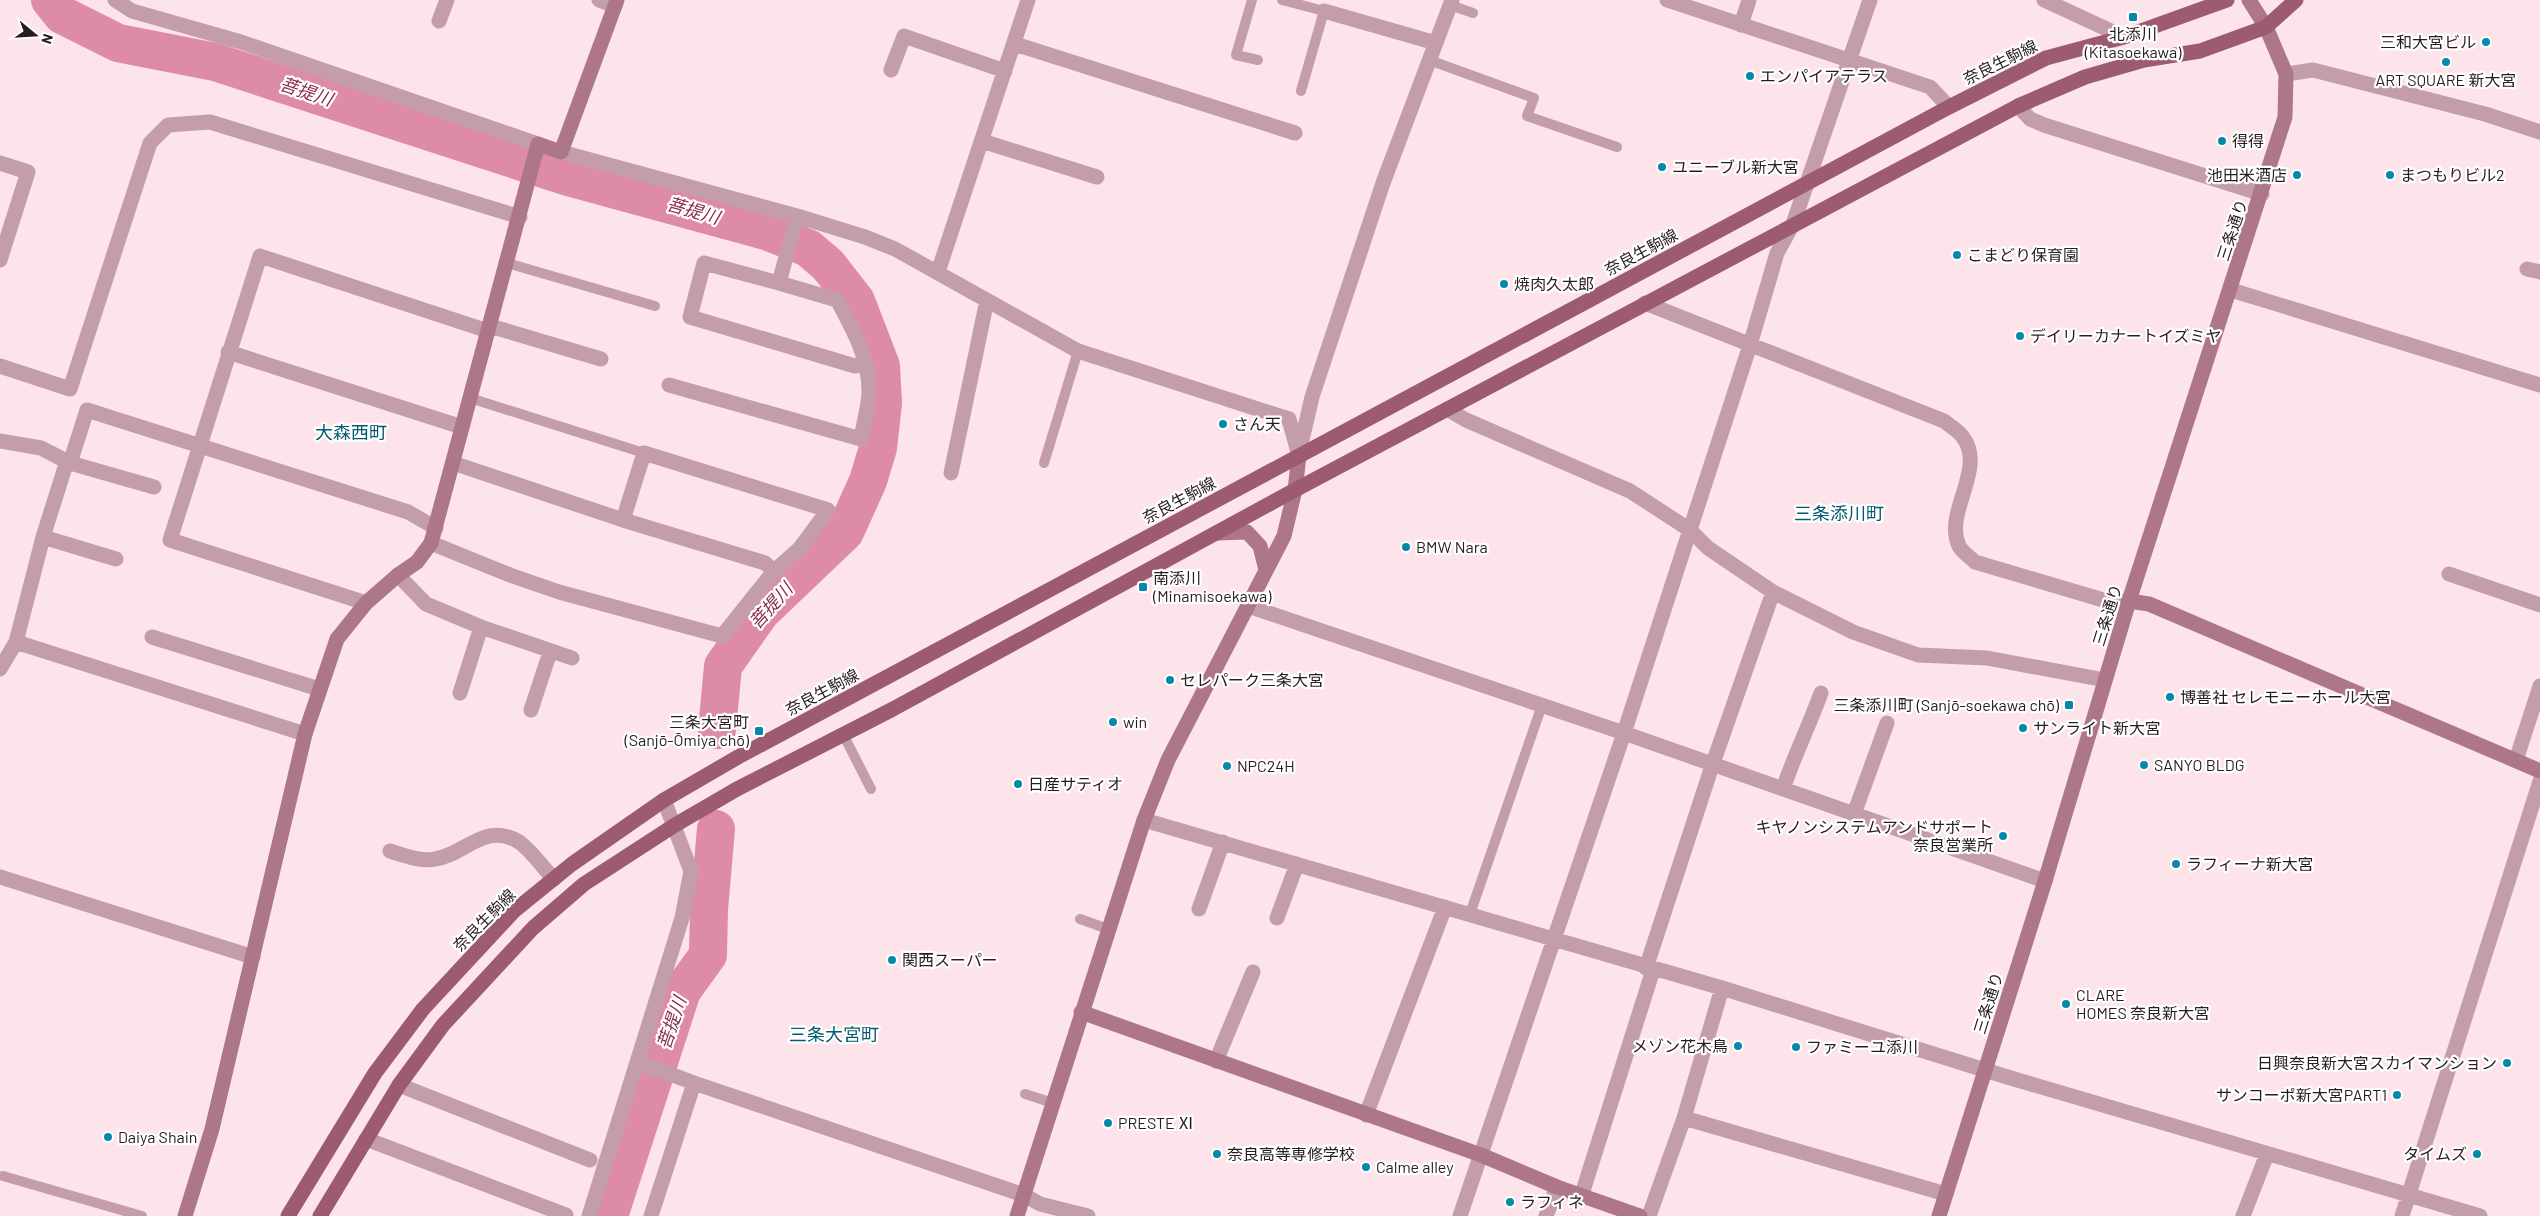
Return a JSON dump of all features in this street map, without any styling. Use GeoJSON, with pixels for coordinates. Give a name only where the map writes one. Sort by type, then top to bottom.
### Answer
{"type":"FeatureCollection","features":[{"type":"Feature","properties":{"kind":"main road","name":"奈良生駒線"},"geometry":{"type":"LineString","coordinates":[[288,1216],[375,1073],[423,1010],[514,911],[554,879],[664,800],[716,769],[1949,107],[2046,58],[2124,37],[2227,0]]}},
{"type":"Feature","properties":{"kind":"main road"},"geometry":{"type":"LineString","coordinates":[[320,1216],[399,1086],[443,1025],[533,928],[584,884],[675,825],[737,789],[843,734],[1295,490],[2018,106],[2085,77],[2144,60],[2200,51],[2266,27],[2296,0]]}},
{"type":"Feature","properties":{"kind":"street"},"geometry":{"type":"LineString","coordinates":[[115,0],[132,11],[241,42],[537,149],[561,152],[796,221],[866,237],[895,249],[938,272],[1078,351],[1288,419],[1299,456]]}},
{"type":"Feature","properties":{"kind":"street"},"geometry":{"type":"LineString","coordinates":[[439,21],[447,0]]}},
{"type":"Feature","properties":{"kind":"street"},"geometry":{"type":"LineString","coordinates":[[561,152],[616,3],[599,0]]}},
{"type":"Feature","properties":{"kind":"street"},"geometry":{"type":"LineString","coordinates":[[938,272],[1028,0]]}},
{"type":"Feature","properties":{"kind":"street"},"geometry":{"type":"LineString","coordinates":[[1667,0],[1930,87],[1949,107]]}},
{"type":"Feature","properties":{"kind":"street"},"geometry":{"type":"LineString","coordinates":[[1741,25],[1749,0]]}},
{"type":"Feature","properties":{"kind":"street"},"geometry":{"type":"LineString","coordinates":[[1460,1216],[1624,733],[1750,345],[1777,253],[1793,224],[1870,0]]}},
{"type":"Feature","properties":{"kind":"street"},"geometry":{"type":"LineString","coordinates":[[2044,0],[2124,37]]}},
{"type":"Feature","properties":{"kind":"street","name":"三条通り"},"geometry":{"type":"LineString","coordinates":[[1940,1216],[2045,881],[2129,601],[2262,194],[2285,117],[2286,74],[2266,27],[2249,0]]}},
{"type":"Feature","properties":{"kind":"street"},"geometry":{"type":"LineString","coordinates":[[1017,1216],[1144,820],[1168,760],[1284,536],[1295,490],[1299,456],[1312,397],[1382,183],[1451,2]]}},
{"type":"Feature","properties":{"kind":"street"},"geometry":{"type":"LineString","coordinates":[[1324,11],[1436,43]]}},
{"type":"Feature","properties":{"kind":"street"},"geometry":{"type":"LineString","coordinates":[[891,70],[904,36],[1005,72]]}},
{"type":"Feature","properties":{"kind":"street"},"geometry":{"type":"LineString","coordinates":[[1015,44],[1295,133]]}},
{"type":"Feature","properties":{"kind":"street"},"geometry":{"type":"LineString","coordinates":[[2286,74],[2313,70],[2485,114],[2540,132]]}},
{"type":"Feature","properties":{"kind":"street"},"geometry":{"type":"LineString","coordinates":[[2018,106],[2030,119],[2044,125],[2262,194]]}},
{"type":"Feature","properties":{"kind":"street"},"geometry":{"type":"LineString","coordinates":[[0,366],[70,390],[150,143],[168,125],[210,122],[520,217]]}},
{"type":"Feature","properties":{"kind":"street"},"geometry":{"type":"LineString","coordinates":[[982,141],[1097,177]]}},
{"type":"Feature","properties":{"kind":"street"},"geometry":{"type":"LineString","coordinates":[[185,1216],[212,1129],[305,734],[319,689],[337,639],[366,603],[398,575],[417,562],[431,543],[537,149]]}},
{"type":"Feature","properties":{"kind":"street"},"geometry":{"type":"LineString","coordinates":[[0,163],[28,172],[0,260]]}},
{"type":"Feature","properties":{"kind":"street"},"geometry":{"type":"LineString","coordinates":[[779,282],[796,221]]}},
{"type":"Feature","properties":{"kind":"street"},"geometry":{"type":"LineString","coordinates":[[366,603],[170,540],[228,352],[260,256],[489,328],[601,359]]}},
{"type":"Feature","properties":{"kind":"street"},"geometry":{"type":"LineString","coordinates":[[669,385],[860,440],[869,394],[865,363],[855,332],[837,300],[779,282],[704,263],[690,317],[855,366],[865,363]]}},
{"type":"Feature","properties":{"kind":"street"},"geometry":{"type":"LineString","coordinates":[[2231,290],[2540,385]]}},
{"type":"Feature","properties":{"kind":"street"},"geometry":{"type":"LineString","coordinates":[[951,473],[986,300]]}},
{"type":"Feature","properties":{"kind":"street"},"geometry":{"type":"LineString","coordinates":[[1646,303],[1944,421],[1963,436],[1969,451],[1969,471],[1956,526],[1959,546],[1975,562],[2110,602],[2129,601],[2149,604],[2540,771]]}},
{"type":"Feature","properties":{"kind":"street"},"geometry":{"type":"LineString","coordinates":[[228,352],[462,427]]}},
{"type":"Feature","properties":{"kind":"street"},"geometry":{"type":"LineString","coordinates":[[1447,409],[1466,420],[1630,491],[1690,530],[1708,548],[1773,592],[1852,632],[1918,655],[1986,658],[2105,680]]}},
{"type":"Feature","properties":{"kind":"street"},"geometry":{"type":"LineString","coordinates":[[0,669],[16,642],[43,537],[87,410],[199,444],[408,512],[436,528]]}},
{"type":"Feature","properties":{"kind":"street"},"geometry":{"type":"LineString","coordinates":[[0,441],[41,448],[69,462],[154,487]]}},
{"type":"Feature","properties":{"kind":"street"},"geometry":{"type":"LineString","coordinates":[[431,543],[510,575],[559,592],[722,636],[774,571],[800,548],[828,510],[644,453],[623,520]]}},
{"type":"Feature","properties":{"kind":"street"},"geometry":{"type":"LineString","coordinates":[[453,463],[623,520],[765,563],[774,571]]}},
{"type":"Feature","properties":{"kind":"street"},"geometry":{"type":"LineString","coordinates":[[1217,533],[1247,532],[1260,546],[1266,570]]}},
{"type":"Feature","properties":{"kind":"street"},"geometry":{"type":"LineString","coordinates":[[43,537],[116,559]]}},
{"type":"Feature","properties":{"kind":"street"},"geometry":{"type":"LineString","coordinates":[[2449,574],[2540,605]]}},
{"type":"Feature","properties":{"kind":"street"},"geometry":{"type":"LineString","coordinates":[[398,575],[426,604],[481,627],[572,658]]}},
{"type":"Feature","properties":{"kind":"street"},"geometry":{"type":"LineString","coordinates":[[1582,1194],[1712,766],[1773,592]]}},
{"type":"Feature","properties":{"kind":"street"},"geometry":{"type":"LineString","coordinates":[[1248,606],[1624,733],[1712,766],[2045,881]]}},
{"type":"Feature","properties":{"kind":"street"},"geometry":{"type":"LineString","coordinates":[[460,693],[481,627]]}},
{"type":"Feature","properties":{"kind":"street"},"geometry":{"type":"LineString","coordinates":[[152,637],[319,689]]}},
{"type":"Feature","properties":{"kind":"street"},"geometry":{"type":"LineString","coordinates":[[16,642],[305,734]]}},
{"type":"Feature","properties":{"kind":"street"},"geometry":{"type":"LineString","coordinates":[[531,710],[550,652]]}},
{"type":"Feature","properties":{"kind":"street"},"geometry":{"type":"LineString","coordinates":[[2516,760],[2540,686]]}},
{"type":"Feature","properties":{"kind":"street"},"geometry":{"type":"LineString","coordinates":[[1783,789],[1797,749],[1805,737],[1821,693]]}},
{"type":"Feature","properties":{"kind":"street"},"geometry":{"type":"LineString","coordinates":[[1854,814],[1886,723]]}},
{"type":"Feature","properties":{"kind":"street"},"geometry":{"type":"LineString","coordinates":[[2402,1216],[2540,781]]}},
{"type":"Feature","properties":{"kind":"street"},"geometry":{"type":"LineString","coordinates":[[589,1216],[651,1066],[691,871],[664,800]]}},
{"type":"Feature","properties":{"kind":"street"},"geometry":{"type":"LineString","coordinates":[[1144,820],[1445,906],[1650,969],[1722,988],[2267,1154],[2480,1216]]}},
{"type":"Feature","properties":{"kind":"street"},"geometry":{"type":"LineString","coordinates":[[390,851],[434,860],[452,854],[479,837],[501,836],[519,842],[554,879]]}},
{"type":"Feature","properties":{"kind":"street"},"geometry":{"type":"LineString","coordinates":[[1199,909],[1223,842]]}},
{"type":"Feature","properties":{"kind":"street"},"geometry":{"type":"LineString","coordinates":[[1277,918],[1297,864]]}},
{"type":"Feature","properties":{"kind":"street"},"geometry":{"type":"LineString","coordinates":[[0,877],[253,957]]}},
{"type":"Feature","properties":{"kind":"street"},"geometry":{"type":"LineString","coordinates":[[1366,1115],[1445,906]]}},
{"type":"Feature","properties":{"kind":"street"},"geometry":{"type":"LineString","coordinates":[[1216,1061],[1253,972]]}},
{"type":"Feature","properties":{"kind":"street"},"geometry":{"type":"LineString","coordinates":[[1650,1216],[1684,1118],[1722,988]]}},
{"type":"Feature","properties":{"kind":"street"},"geometry":{"type":"LineString","coordinates":[[1081,1012],[1480,1155],[1557,1187],[1582,1194],[1640,1216]]}},
{"type":"Feature","properties":{"kind":"street"},"geometry":{"type":"LineString","coordinates":[[651,1066],[694,1083],[1024,1195],[1040,1204],[1088,1216]]}},
{"type":"Feature","properties":{"kind":"street"},"geometry":{"type":"LineString","coordinates":[[651,1216],[694,1083]]}},
{"type":"Feature","properties":{"kind":"street"},"geometry":{"type":"LineString","coordinates":[[399,1086],[590,1160]]}},
{"type":"Feature","properties":{"kind":"street"},"geometry":{"type":"LineString","coordinates":[[1684,1118],[1946,1194]]}},
{"type":"Feature","properties":{"kind":"street"},"geometry":{"type":"LineString","coordinates":[[366,1139],[383,1148],[566,1215]]}},
{"type":"Feature","properties":{"kind":"street"},"geometry":{"type":"LineString","coordinates":[[2243,1216],[2267,1154]]}},
{"type":"Feature","properties":{"kind":"street"},"geometry":{"type":"LineString","coordinates":[[1546,1216],[1557,1187]]}},
{"type":"Feature","properties":{"kind":"lane"},"geometry":{"type":"LineString","coordinates":[[1252,0],[1236,55],[1258,60]]}},
{"type":"Feature","properties":{"kind":"lane"},"geometry":{"type":"LineString","coordinates":[[1282,0],[1324,11],[1301,90]]}},
{"type":"Feature","properties":{"kind":"lane"},"geometry":{"type":"LineString","coordinates":[[1451,2],[1473,13]]}},
{"type":"Feature","properties":{"kind":"lane"},"geometry":{"type":"LineString","coordinates":[[1429,60],[1534,98],[1527,116],[1617,147]]}},
{"type":"Feature","properties":{"kind":"lane"},"geometry":{"type":"LineString","coordinates":[[507,262],[655,306]]}},
{"type":"Feature","properties":{"kind":"lane"},"geometry":{"type":"LineString","coordinates":[[1044,463],[1078,351]]}},
{"type":"Feature","properties":{"kind":"lane"},"geometry":{"type":"LineString","coordinates":[[470,398],[644,453]]}},
{"type":"Feature","properties":{"kind":"lane"},"geometry":{"type":"LineString","coordinates":[[1470,914],[1542,705]]}},
{"type":"Feature","properties":{"kind":"lane"},"geometry":{"type":"LineString","coordinates":[[843,734],[871,790]]}},
{"type":"Feature","properties":{"kind":"lane"},"geometry":{"type":"LineString","coordinates":[[1080,919],[1108,929]]}},
{"type":"Feature","properties":{"kind":"lane"},"geometry":{"type":"LineString","coordinates":[[1025,1094],[1053,1103]]}},
{"type":"Feature","properties":{"kind":"lane"},"geometry":{"type":"LineString","coordinates":[[3,1176],[142,1216]]}},
{"type":"Feature","properties":{"kind":"waterway","name":"菩提川"},"geometry":{"type":"LineString","coordinates":[[50,0],[62,15],[118,43],[215,62],[568,177],[769,232],[808,248],[828,265],[856,301],[881,366],[883,403],[878,448],[868,481],[845,532],[761,612],[723,666],[717,730]]}},
{"type":"Feature","properties":{"kind":"waterway","name":"菩提川"},"geometry":{"type":"LineString","coordinates":[[609,1216],[682,991],[708,955],[709,909],[716,829]]}},
{"type":"Feature","properties":{"kind":"place","name":"北添川 (Kitasoekawa)"},"geometry":{"type":"Point","coordinates":[2133,17]}},
{"type":"Feature","properties":{"kind":"place","name":"三和大宮ビル"},"geometry":{"type":"Point","coordinates":[2486,42]}},
{"type":"Feature","properties":{"kind":"place","name":"ART SQUARE 新大宮"},"geometry":{"type":"Point","coordinates":[2446,62]}},
{"type":"Feature","properties":{"kind":"place","name":"エンパイアテラス"},"geometry":{"type":"Point","coordinates":[1750,76]}},
{"type":"Feature","properties":{"kind":"place","name":"得得"},"geometry":{"type":"Point","coordinates":[2222,141]}},
{"type":"Feature","properties":{"kind":"place","name":"ユニーブル新大宮"},"geometry":{"type":"Point","coordinates":[1662,167]}},
{"type":"Feature","properties":{"kind":"place","name":"池田米酒店"},"geometry":{"type":"Point","coordinates":[2297,175]}},
{"type":"Feature","properties":{"kind":"place","name":"まつもりビル2"},"geometry":{"type":"Point","coordinates":[2390,175]}},
{"type":"Feature","properties":{"kind":"place","name":"こまどり保育園"},"geometry":{"type":"Point","coordinates":[1957,255]}},
{"type":"Feature","properties":{"kind":"place","name":"焼肉久太郎"},"geometry":{"type":"Point","coordinates":[1504,284]}},
{"type":"Feature","properties":{"kind":"place","name":"デイリーカナートイズミヤ"},"geometry":{"type":"Point","coordinates":[2020,336]}},
{"type":"Feature","properties":{"kind":"place","name":"さん天"},"geometry":{"type":"Point","coordinates":[1223,424]}},
{"type":"Feature","properties":{"kind":"place","name":"BMW Nara"},"geometry":{"type":"Point","coordinates":[1406,547]}},
{"type":"Feature","properties":{"kind":"place","name":"南添川 (Minamisoekawa)"},"geometry":{"type":"Point","coordinates":[1143,587]}},
{"type":"Feature","properties":{"kind":"place","name":"セレパーク三条大宮"},"geometry":{"type":"Point","coordinates":[1170,680]}},
{"type":"Feature","properties":{"kind":"place","name":"博善社 セレモニーホール大宮"},"geometry":{"type":"Point","coordinates":[2170,697]}},
{"type":"Feature","properties":{"kind":"place","name":"三条添川町 (Sanjō-soekawa chō)"},"geometry":{"type":"Point","coordinates":[2069,705]}},
{"type":"Feature","properties":{"kind":"place","name":"win"},"geometry":{"type":"Point","coordinates":[1113,722]}},
{"type":"Feature","properties":{"kind":"place","name":"サンライト新大宮"},"geometry":{"type":"Point","coordinates":[2023,728]}},
{"type":"Feature","properties":{"kind":"place","name":"三条大宮町 (Sanjō-Ōmiya chō)"},"geometry":{"type":"Point","coordinates":[759,731]}},
{"type":"Feature","properties":{"kind":"place","name":"SANYO BLDG"},"geometry":{"type":"Point","coordinates":[2144,765]}},
{"type":"Feature","properties":{"kind":"place","name":"NPC24H"},"geometry":{"type":"Point","coordinates":[1227,766]}},
{"type":"Feature","properties":{"kind":"place","name":"日産サティオ"},"geometry":{"type":"Point","coordinates":[1018,784]}},
{"type":"Feature","properties":{"kind":"place","name":"キヤノンシステムアンドサポート 奈良営業所"},"geometry":{"type":"Point","coordinates":[2003,836]}},
{"type":"Feature","properties":{"kind":"place","name":"ラフィーナ新大宮"},"geometry":{"type":"Point","coordinates":[2176,864]}},
{"type":"Feature","properties":{"kind":"place","name":"関西スーパー"},"geometry":{"type":"Point","coordinates":[892,960]}},
{"type":"Feature","properties":{"kind":"place","name":"CLARE HOMES 奈良新大宮"},"geometry":{"type":"Point","coordinates":[2066,1004]}},
{"type":"Feature","properties":{"kind":"place","name":"メゾン花木鳥"},"geometry":{"type":"Point","coordinates":[1738,1046]}},
{"type":"Feature","properties":{"kind":"place","name":"ファミーユ添川"},"geometry":{"type":"Point","coordinates":[1796,1047]}},
{"type":"Feature","properties":{"kind":"place","name":"日興奈良新大宮スカイマンション"},"geometry":{"type":"Point","coordinates":[2507,1063]}},
{"type":"Feature","properties":{"kind":"place","name":"サンコーポ新大宮PART1"},"geometry":{"type":"Point","coordinates":[2397,1095]}},
{"type":"Feature","properties":{"kind":"place","name":"PRESTE Ⅺ"},"geometry":{"type":"Point","coordinates":[1108,1123]}},
{"type":"Feature","properties":{"kind":"place","name":"Daiya Shain"},"geometry":{"type":"Point","coordinates":[108,1137]}},
{"type":"Feature","properties":{"kind":"place","name":"奈良高等専修学校"},"geometry":{"type":"Point","coordinates":[1217,1154]}},
{"type":"Feature","properties":{"kind":"place","name":"タイムズ"},"geometry":{"type":"Point","coordinates":[2477,1154]}},
{"type":"Feature","properties":{"kind":"place","name":"Calme alley"},"geometry":{"type":"Point","coordinates":[1366,1167]}},
{"type":"Feature","properties":{"kind":"place","name":"ラフィネ"},"geometry":{"type":"Point","coordinates":[1510,1202]}},
{"type":"Feature","properties":{"kind":"district","name":"大森西町"},"geometry":{"type":"Point","coordinates":[351,433]}},
{"type":"Feature","properties":{"kind":"district","name":"三条添川町"},"geometry":{"type":"Point","coordinates":[1839,514]}},
{"type":"Feature","properties":{"kind":"district","name":"三条大宮町"},"geometry":{"type":"Point","coordinates":[834,1035]}}]}
